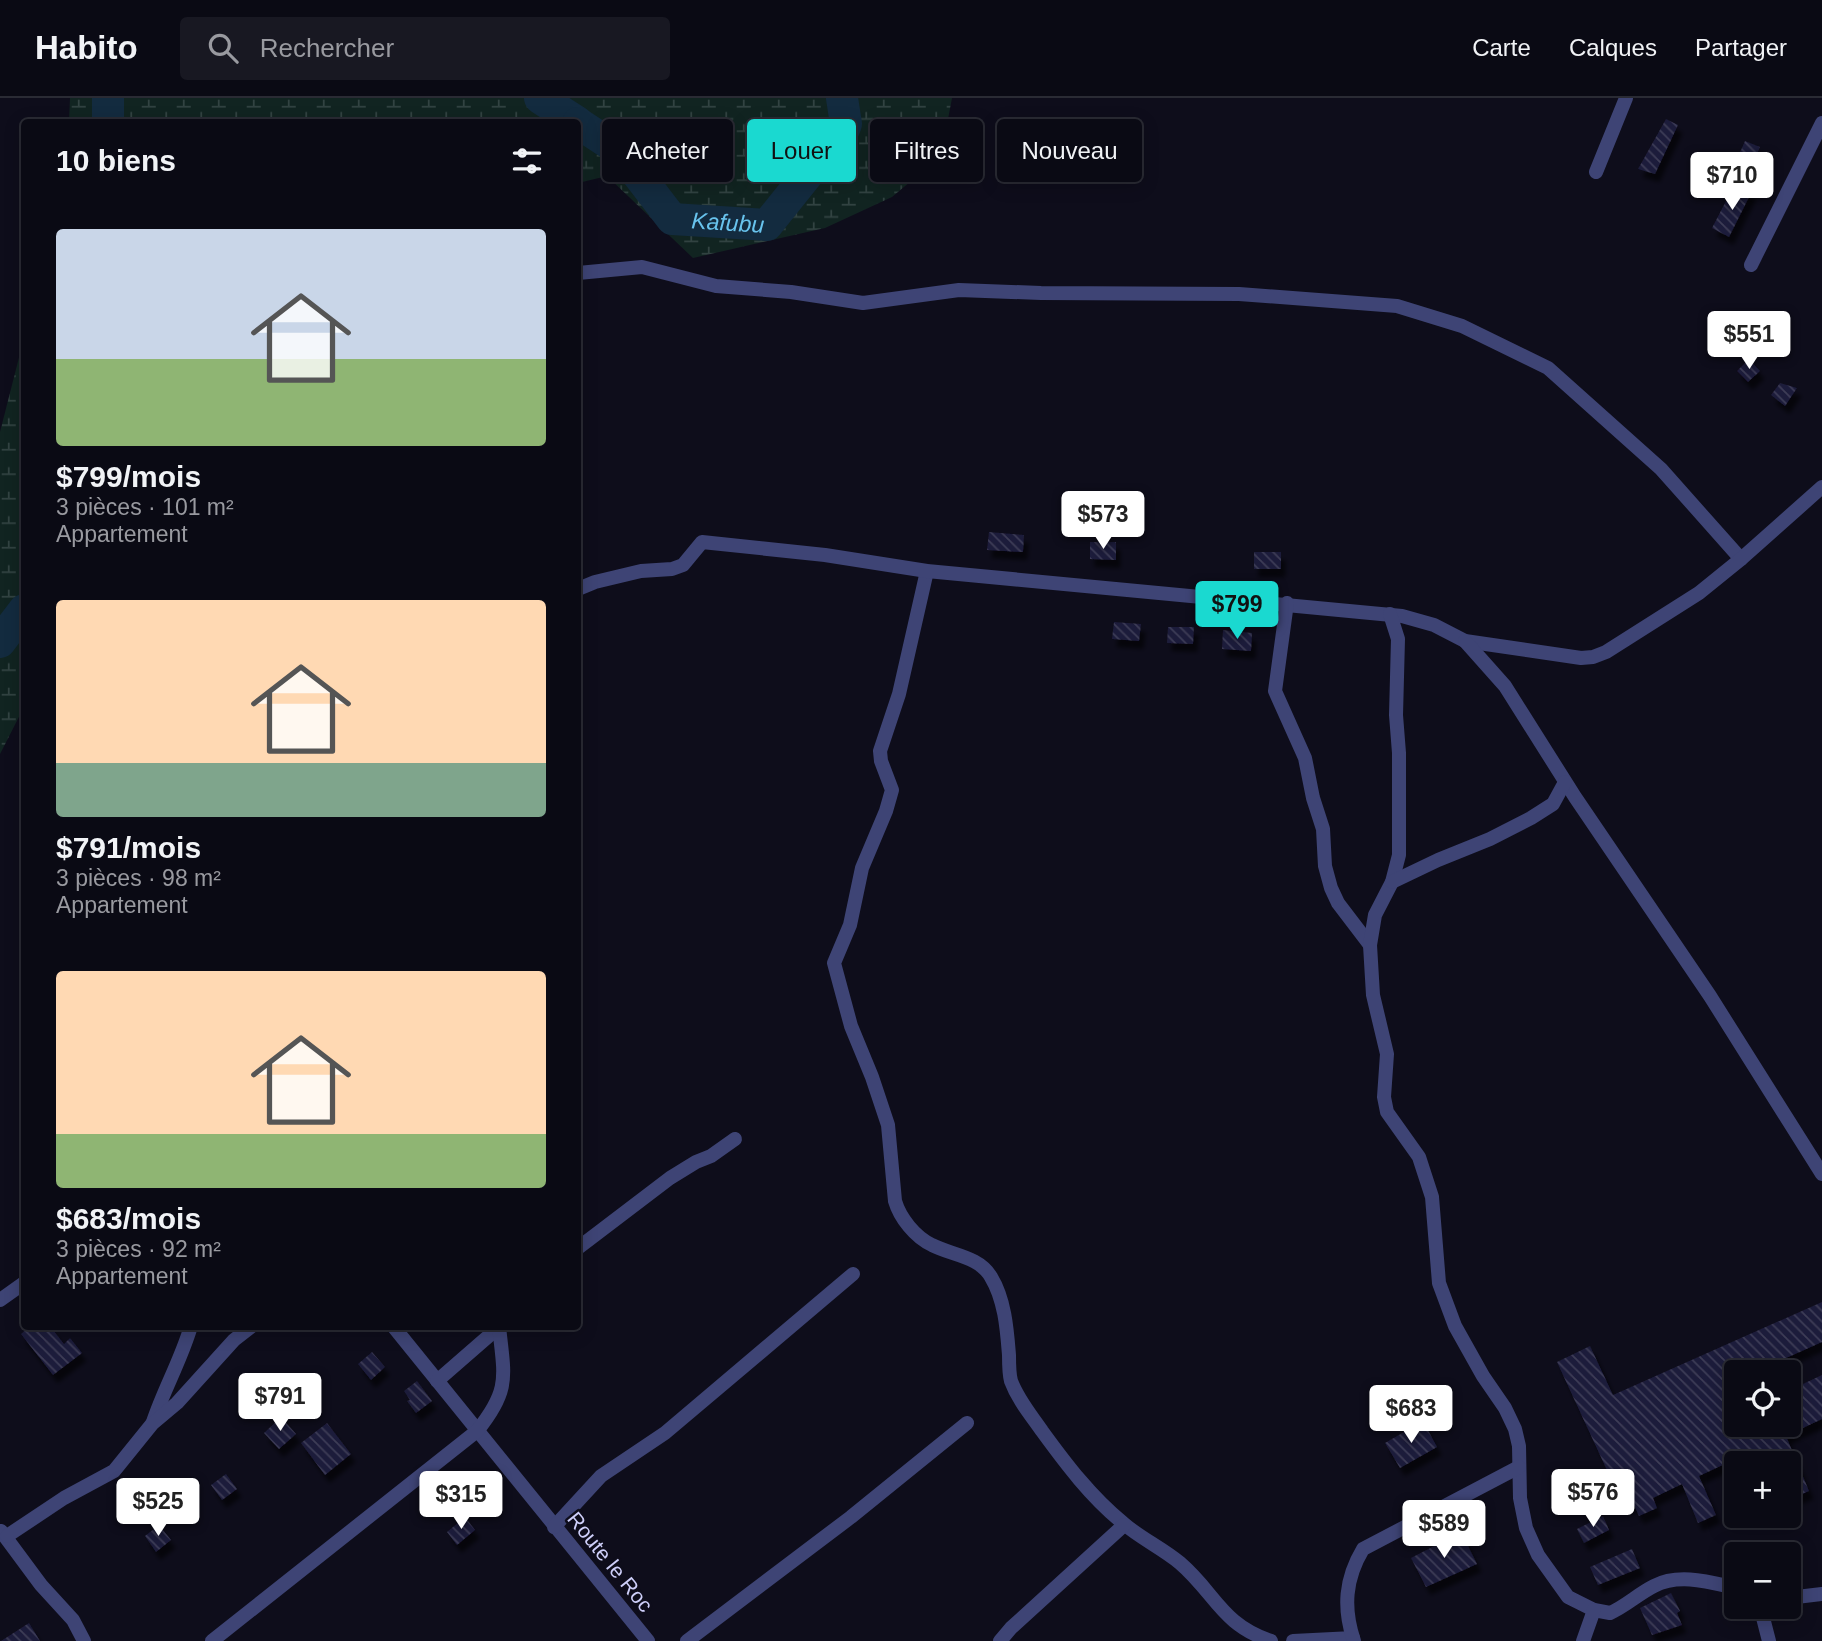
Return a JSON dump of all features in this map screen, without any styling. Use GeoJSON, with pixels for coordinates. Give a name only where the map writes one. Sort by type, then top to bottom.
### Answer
{"type":"FeatureCollection","features":[{"type":"Feature","properties":{"kind":"street"},"geometry":{"type":"LineString","coordinates":[[1596,172],[1626,98]]}},
{"type":"Feature","properties":{"kind":"street"},"geometry":{"type":"LineString","coordinates":[[1751,265],[1822,123]]}},
{"type":"Feature","properties":{"kind":"street"},"geometry":{"type":"LineString","coordinates":[[581,273],[642,267],[716,286],[791,292],[863,303],[959,290],[1239,294],[1397,306],[1462,326],[1548,368],[1661,469],[1741,559]]}},
{"type":"Feature","properties":{"kind":"street"},"geometry":{"type":"LineString","coordinates":[[581,588],[595,582],[683,565],[702,542],[825,555],[927,571],[1390,614],[1434,625],[1465,641],[1581,658],[1606,652],[1699,593],[1822,487]]}},
{"type":"Feature","properties":{"kind":"street"},"geometry":{"type":"LineString","coordinates":[[927,571],[899,694],[880,751],[892,790],[862,868],[850,925],[834,963],[851,1026],[888,1125],[892,1179],[899,1212],[908,1225],[930,1245],[978,1264],[991,1276],[1001,1302],[1007,1330],[1010,1380],[1022,1403],[1099,1503],[1124,1525],[1178,1561],[1230,1620],[1250,1634],[1271,1641]]}},
{"type":"Feature","properties":{"kind":"street"},"geometry":{"type":"LineString","coordinates":[[1287,603],[1275,691],[1305,758],[1323,829],[1325,866],[1331,888],[1338,903],[1370,945]]}},
{"type":"Feature","properties":{"kind":"street"},"geometry":{"type":"LineString","coordinates":[[1390,614],[1398,639],[1396,715],[1399,753],[1399,855],[1392,882],[1375,915],[1370,945],[1373,995],[1387,1054],[1384,1097],[1387,1112],[1419,1157],[1432,1197],[1439,1283],[1455,1326],[1516,1429],[1520,1498],[1526,1528],[1538,1555],[1569,1597],[1594,1610],[1611,1613],[1654,1586],[1676,1578],[1724,1585]]}},
{"type":"Feature","properties":{"kind":"street"},"geometry":{"type":"LineString","coordinates":[[1465,641],[1505,686],[1565,782],[1710,996],[1822,1174]]}},
{"type":"Feature","properties":{"kind":"street"},"geometry":{"type":"LineString","coordinates":[[1392,882],[1531,818],[1553,804],[1565,782]]}},
{"type":"Feature","properties":{"kind":"street"},"geometry":{"type":"LineString","coordinates":[[581,1246],[670,1178],[711,1156],[735,1139]]}},
{"type":"Feature","properties":{"kind":"street"},"geometry":{"type":"LineString","coordinates":[[554,1527],[601,1476],[673,1426],[853,1274]]}},
{"type":"Feature","properties":{"kind":"street"},"geometry":{"type":"LineString","coordinates":[[0,1300],[21,1285]]}},
{"type":"Feature","properties":{"kind":"street"},"geometry":{"type":"LineString","coordinates":[[152,1424],[163,1392],[183,1354],[190,1330]]}},
{"type":"Feature","properties":{"kind":"street"},"geometry":{"type":"LineString","coordinates":[[83,1641],[73,1620],[41,1585],[3,1533],[114,1471],[152,1424],[177,1403],[234,1340],[247,1330]]}},
{"type":"Feature","properties":{"kind":"street","name":"Route le Roc"},"geometry":{"type":"LineString","coordinates":[[396,1330],[648,1641]]}},
{"type":"Feature","properties":{"kind":"street"},"geometry":{"type":"LineString","coordinates":[[437,1381],[496,1330]]}},
{"type":"Feature","properties":{"kind":"street"},"geometry":{"type":"LineString","coordinates":[[212,1641],[477,1430],[494,1409],[504,1378],[499,1330]]}},
{"type":"Feature","properties":{"kind":"street"},"geometry":{"type":"LineString","coordinates":[[687,1641],[852,1517],[967,1423]]}},
{"type":"Feature","properties":{"kind":"street"},"geometry":{"type":"LineString","coordinates":[[1293,1641],[1354,1639],[1347,1621],[1347,1588],[1354,1564],[1363,1549],[1519,1467]]}},
{"type":"Feature","properties":{"kind":"street"},"geometry":{"type":"LineString","coordinates":[[1000,1641],[1124,1525]]}},
{"type":"Feature","properties":{"kind":"street"},"geometry":{"type":"LineString","coordinates":[[1801,1596],[1822,1594]]}},
{"type":"Feature","properties":{"kind":"street"},"geometry":{"type":"LineString","coordinates":[[1583,1641],[1594,1610]]}},
{"type":"Feature","properties":{"kind":"street"},"geometry":{"type":"LineString","coordinates":[[1763,1619],[1769,1641]]}},
{"type":"Feature","properties":{"kind":"green space"},"geometry":{"type":"Polygon","coordinates":[[[70,98],[952,98],[948,119],[870,119],[870,182],[910,182],[892,197],[825,228],[693,258],[613,182],[733,182],[733,119],[602,119],[602,177],[581,182],[581,119],[69,119],[70,98]]]}},
{"type":"Feature","properties":{"kind":"green space"},"geometry":{"type":"Polygon","coordinates":[[[21,350],[21,713],[0,754],[0,432],[21,350]]]}},
{"type":"Feature","properties":{"kind":"building"},"geometry":{"type":"Polygon","coordinates":[[[1666,119],[1678,125],[1655,174],[1638,169],[1666,119]]]}},
{"type":"Feature","properties":{"kind":"building"},"geometry":{"type":"Polygon","coordinates":[[[1745,141],[1760,147],[1753,163],[1738,157],[1745,141]]]}},
{"type":"Feature","properties":{"kind":"building"},"geometry":{"type":"Polygon","coordinates":[[[1738,185],[1752,191],[1729,237],[1712,228],[1726,201],[1731,204],[1738,185]]]}},
{"type":"Feature","properties":{"kind":"building"},"geometry":{"type":"Polygon","coordinates":[[[1749,359],[1760,371],[1748,382],[1737,371],[1749,359]]]}},
{"type":"Feature","properties":{"kind":"building"},"geometry":{"type":"Polygon","coordinates":[[[1780,383],[1797,388],[1785,406],[1771,395],[1780,383]]]}},
{"type":"Feature","properties":{"kind":"building"},"geometry":{"type":"Polygon","coordinates":[[[989,532],[1024,535],[1023,552],[987,550],[989,532]]]}},
{"type":"Feature","properties":{"kind":"building"},"geometry":{"type":"Polygon","coordinates":[[[1090,542],[1116,542],[1116,560],[1090,559],[1090,542]]]}},
{"type":"Feature","properties":{"kind":"building"},"geometry":{"type":"Polygon","coordinates":[[[1254,552],[1281,552],[1281,569],[1254,569],[1254,552]]]}},
{"type":"Feature","properties":{"kind":"building"},"geometry":{"type":"Polygon","coordinates":[[[1114,622],[1141,624],[1139,641],[1112,639],[1114,622]]]}},
{"type":"Feature","properties":{"kind":"building"},"geometry":{"type":"Polygon","coordinates":[[[1168,627],[1194,627],[1193,644],[1167,643],[1168,627]]]}},
{"type":"Feature","properties":{"kind":"building"},"geometry":{"type":"Polygon","coordinates":[[[1223,630],[1252,633],[1251,651],[1222,649],[1223,630]]]}},
{"type":"Feature","properties":{"kind":"building"},"geometry":{"type":"Polygon","coordinates":[[[1822,1302],[1822,1342],[1782,1360],[1724,1360],[1724,1437],[1786,1437],[1792,1451],[1724,1451],[1724,1464],[1699,1476],[1716,1515],[1698,1523],[1682,1484],[1653,1498],[1657,1508],[1639,1516],[1633,1503],[1624,1507],[1557,1362],[1590,1346],[1613,1395],[1822,1302]]]}},
{"type":"Feature","properties":{"kind":"building"},"geometry":{"type":"Polygon","coordinates":[[[26,1330],[53,1330],[64,1344],[70,1338],[82,1353],[53,1375],[21,1334],[26,1330]]]}},
{"type":"Feature","properties":{"kind":"building"},"geometry":{"type":"Polygon","coordinates":[[[372,1352],[385,1367],[371,1380],[358,1364],[372,1352]]]}},
{"type":"Feature","properties":{"kind":"building"},"geometry":{"type":"Polygon","coordinates":[[[1822,1375],[1822,1419],[1801,1429],[1801,1385],[1822,1375]]]}},
{"type":"Feature","properties":{"kind":"building"},"geometry":{"type":"Polygon","coordinates":[[[417,1381],[432,1401],[416,1413],[407,1401],[410,1400],[404,1391],[417,1381]]]}},
{"type":"Feature","properties":{"kind":"building"},"geometry":{"type":"Polygon","coordinates":[[[281,1417],[296,1434],[279,1449],[264,1433],[281,1417]]]}},
{"type":"Feature","properties":{"kind":"building"},"geometry":{"type":"Polygon","coordinates":[[[1423,1421],[1437,1447],[1400,1468],[1385,1443],[1423,1421]]]}},
{"type":"Feature","properties":{"kind":"building"},"geometry":{"type":"Polygon","coordinates":[[[327,1423],[351,1454],[325,1475],[301,1443],[327,1423]]]}},
{"type":"Feature","properties":{"kind":"building"},"geometry":{"type":"Polygon","coordinates":[[[1801,1472],[1809,1491],[1801,1494],[1801,1472]]]}},
{"type":"Feature","properties":{"kind":"building"},"geometry":{"type":"Polygon","coordinates":[[[226,1474],[237,1489],[222,1500],[211,1485],[226,1474]]]}},
{"type":"Feature","properties":{"kind":"building"},"geometry":{"type":"Polygon","coordinates":[[[1603,1516],[1609,1530],[1584,1543],[1577,1529],[1603,1516]]]}},
{"type":"Feature","properties":{"kind":"building"},"geometry":{"type":"Polygon","coordinates":[[[465,1517],[475,1530],[457,1545],[447,1532],[465,1517]]]}},
{"type":"Feature","properties":{"kind":"building"},"geometry":{"type":"Polygon","coordinates":[[[159,1525],[171,1540],[156,1552],[145,1536],[159,1525]]]}},
{"type":"Feature","properties":{"kind":"building"},"geometry":{"type":"Polygon","coordinates":[[[1461,1532],[1477,1564],[1426,1587],[1411,1558],[1461,1532]]]}},
{"type":"Feature","properties":{"kind":"building"},"geometry":{"type":"Polygon","coordinates":[[[1632,1549],[1640,1568],[1598,1585],[1590,1567],[1632,1549]]]}},
{"type":"Feature","properties":{"kind":"building"},"geometry":{"type":"Polygon","coordinates":[[[1671,1593],[1680,1611],[1677,1613],[1682,1625],[1652,1635],[1640,1608],[1671,1593]]]}},
{"type":"Feature","properties":{"kind":"building"},"geometry":{"type":"Polygon","coordinates":[[[29,1623],[40,1641],[1,1641],[29,1623]]]}},
{"type":"Feature","properties":{"kind":"waterway","name":"Kafubu"},"geometry":{"type":"LineString","coordinates":[[108,98],[108,119]]}},
{"type":"Feature","properties":{"kind":"waterway","name":"Kafubu"},"geometry":{"type":"LineString","coordinates":[[540,98],[572,119]]}},
{"type":"Feature","properties":{"kind":"waterway","name":"Kafubu"},"geometry":{"type":"LineString","coordinates":[[581,125],[619,150],[672,219],[767,225],[844,129],[846,124],[842,98]]}},
{"type":"Feature","properties":{"kind":"waterway","name":"Kafubu"},"geometry":{"type":"LineString","coordinates":[[0,642],[21,614]]}}]}
